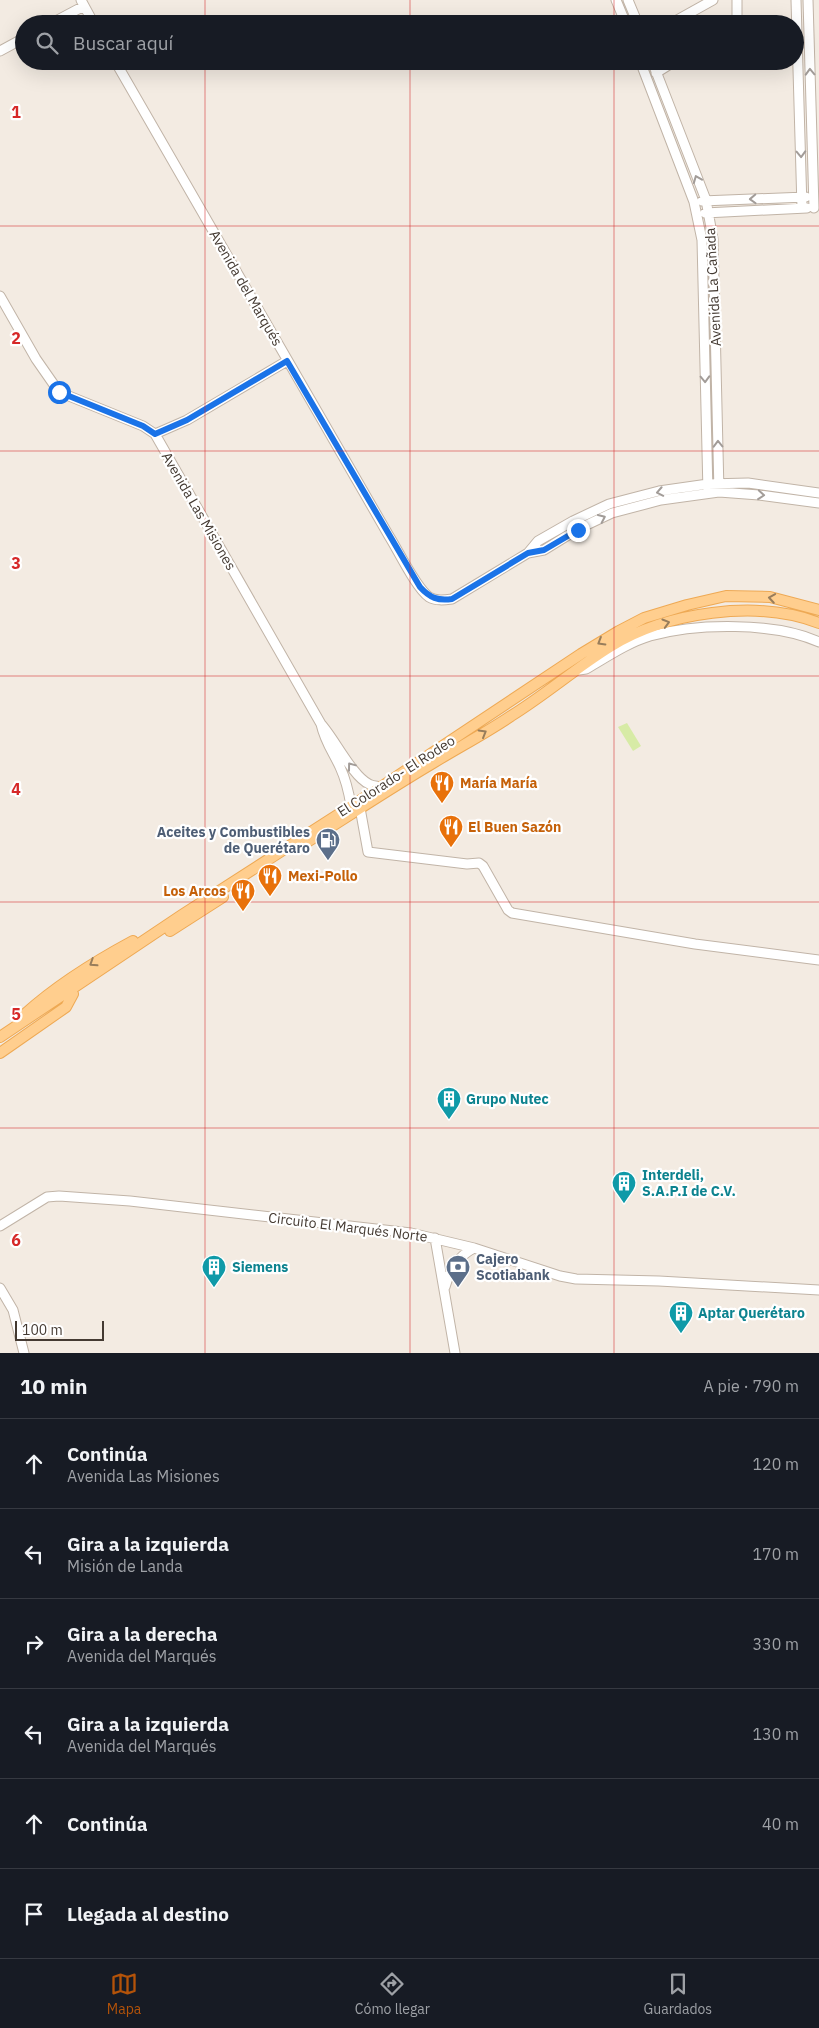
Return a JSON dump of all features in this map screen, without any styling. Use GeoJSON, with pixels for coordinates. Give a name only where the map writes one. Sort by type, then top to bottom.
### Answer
{"type":"FeatureCollection","features":[{"type":"Feature","properties":{"kind":"main road","name":"El Colorado- El Rodeo"},"geometry":{"type":"LineString","coordinates":[[0,1043],[356,807],[380,787],[580,654],[644,618],[726,596],[770,597],[819,610]]}},
{"type":"Feature","properties":{"kind":"main road","name":"El Colorado- El Rodeo"},"geometry":{"type":"LineString","coordinates":[[0,1037],[50,992],[102,958],[182,915],[356,807],[512,716],[611,646],[645,629],[678,620],[730,612],[770,611],[819,623]]}},
{"type":"Feature","properties":{"kind":"main road"},"geometry":{"type":"LineString","coordinates":[[0,1053],[66,1007],[73,994]]}},
{"type":"Feature","properties":{"kind":"street"},"geometry":{"type":"LineString","coordinates":[[616,0],[622,15]]}},
{"type":"Feature","properties":{"kind":"street"},"geometry":{"type":"LineString","coordinates":[[628,0],[634,15]]}},
{"type":"Feature","properties":{"kind":"street"},"geometry":{"type":"LineString","coordinates":[[686,15],[713,0]]}},
{"type":"Feature","properties":{"kind":"street"},"geometry":{"type":"LineString","coordinates":[[737,0],[737,15]]}},
{"type":"Feature","properties":{"kind":"street"},"geometry":{"type":"LineString","coordinates":[[796,0],[796,15]]}},
{"type":"Feature","properties":{"kind":"street"},"geometry":{"type":"LineString","coordinates":[[697,215],[816,208],[811,132],[808,0]]}},
{"type":"Feature","properties":{"kind":"street"},"geometry":{"type":"LineString","coordinates":[[64,15],[82,3],[89,15]]}},
{"type":"Feature","properties":{"kind":"street"},"geometry":{"type":"LineString","coordinates":[[0,51],[15,43]]}},
{"type":"Feature","properties":{"kind":"street","name":"Avenida del Marqués"},"geometry":{"type":"LineString","coordinates":[[120,70],[287,361],[420,587],[429,597],[442,601],[452,599],[528,553],[538,541],[573,521],[609,504],[641,501],[708,488],[719,488]]}},
{"type":"Feature","properties":{"kind":"street"},"geometry":{"type":"LineString","coordinates":[[643,70],[694,202],[702,240],[708,488]]}},
{"type":"Feature","properties":{"kind":"street","name":"Avenida La Cañada"},"geometry":{"type":"LineString","coordinates":[[655,70],[706,200],[713,239],[719,488]]}},
{"type":"Feature","properties":{"kind":"street"},"geometry":{"type":"LineString","coordinates":[[656,73],[661,70]]}},
{"type":"Feature","properties":{"kind":"street"},"geometry":{"type":"LineString","coordinates":[[798,70],[802,208]]}},
{"type":"Feature","properties":{"kind":"street"},"geometry":{"type":"LineString","coordinates":[[663,122],[673,118]]}},
{"type":"Feature","properties":{"kind":"street"},"geometry":{"type":"LineString","coordinates":[[800,132],[811,132]]}},
{"type":"Feature","properties":{"kind":"street"},"geometry":{"type":"LineString","coordinates":[[676,156],[687,152]]}},
{"type":"Feature","properties":{"kind":"street"},"geometry":{"type":"LineString","coordinates":[[694,202],[706,200],[816,197]]}},
{"type":"Feature","properties":{"kind":"street"},"geometry":{"type":"LineString","coordinates":[[702,264],[714,264]]}},
{"type":"Feature","properties":{"kind":"street"},"geometry":{"type":"LineString","coordinates":[[0,296],[36,359],[59,392],[143,426],[155,434],[187,420],[287,361]]}},
{"type":"Feature","properties":{"kind":"street","name":"Avenida Las Misiones"},"geometry":{"type":"LineString","coordinates":[[155,434],[321,724],[331,735],[348,763],[362,779],[369,784],[380,787]]}},
{"type":"Feature","properties":{"kind":"street"},"geometry":{"type":"LineString","coordinates":[[719,488],[748,483],[819,493]]}},
{"type":"Feature","properties":{"kind":"street"},"geometry":{"type":"LineString","coordinates":[[719,488],[819,503]]}},
{"type":"Feature","properties":{"kind":"street"},"geometry":{"type":"LineString","coordinates":[[792,498],[794,488]]}},
{"type":"Feature","properties":{"kind":"street","name":"Avenida del Marqués"},"geometry":{"type":"LineString","coordinates":[[528,553],[544,550],[578,530],[641,501]]}},
{"type":"Feature","properties":{"kind":"street"},"geometry":{"type":"LineString","coordinates":[[576,670],[586,669],[630,644],[650,636],[674,632],[730,626],[792,632],[819,642]]}},
{"type":"Feature","properties":{"kind":"street","name":"Avenida Las Misiones"},"geometry":{"type":"LineString","coordinates":[[321,724],[324,739],[341,768],[356,807],[368,852],[467,864],[479,863],[483,866],[508,910],[512,912],[695,944],[819,960]]}},
{"type":"Feature","properties":{"kind":"street","name":"Circuito El Marqués Norte"},"geometry":{"type":"LineString","coordinates":[[0,1226],[47,1198],[59,1196],[130,1201],[411,1233],[474,1248],[560,1276],[576,1279],[659,1280],[819,1290]]}},
{"type":"Feature","properties":{"kind":"street"},"geometry":{"type":"LineString","coordinates":[[435,1238],[455,1353]]}},
{"type":"Feature","properties":{"kind":"street"},"geometry":{"type":"LineString","coordinates":[[444,1290],[449,1274],[456,1262],[464,1253],[474,1248]]}},
{"type":"Feature","properties":{"kind":"street"},"geometry":{"type":"LineString","coordinates":[[0,1288],[13,1310],[24,1353]]}},
{"type":"Feature","properties":{"kind":"green space"},"geometry":{"type":"Polygon","coordinates":[[[627,723],[641,746],[633,751],[618,727],[627,723]]]}},
{"type":"Feature","properties":{"kind":"place","name":"María María"},"geometry":{"type":"Point","coordinates":[442,804]}},
{"type":"Feature","properties":{"kind":"place","name":"El Buen Sazón"},"geometry":{"type":"Point","coordinates":[451,848]}},
{"type":"Feature","properties":{"kind":"place","name":"Aceites y Combustibles de Querétaro"},"geometry":{"type":"Point","coordinates":[328,861]}},
{"type":"Feature","properties":{"kind":"place","name":"Mexi-Pollo"},"geometry":{"type":"Point","coordinates":[270,897]}},
{"type":"Feature","properties":{"kind":"place","name":"Los Arcos"},"geometry":{"type":"Point","coordinates":[243,912]}},
{"type":"Feature","properties":{"kind":"place","name":"Grupo Nutec"},"geometry":{"type":"Point","coordinates":[449,1120]}},
{"type":"Feature","properties":{"kind":"place","name":"Interdeli, S.A.P.I de C.V."},"geometry":{"type":"Point","coordinates":[624,1204]}},
{"type":"Feature","properties":{"kind":"place","name":"Siemens"},"geometry":{"type":"Point","coordinates":[214,1288]}},
{"type":"Feature","properties":{"kind":"place","name":"Cajero Scotiabank"},"geometry":{"type":"Point","coordinates":[458,1288]}},
{"type":"Feature","properties":{"kind":"place","name":"Aptar Querétaro"},"geometry":{"type":"Point","coordinates":[681,1334]}},
{"type":"Feature","properties":{"kind":"route"},"geometry":{"type":"LineString","coordinates":[[59,392],[143,426],[155,434],[187,420],[287,361],[420,587],[429,597],[442,601],[452,599],[528,553],[544,550],[578,530]]}}]}
